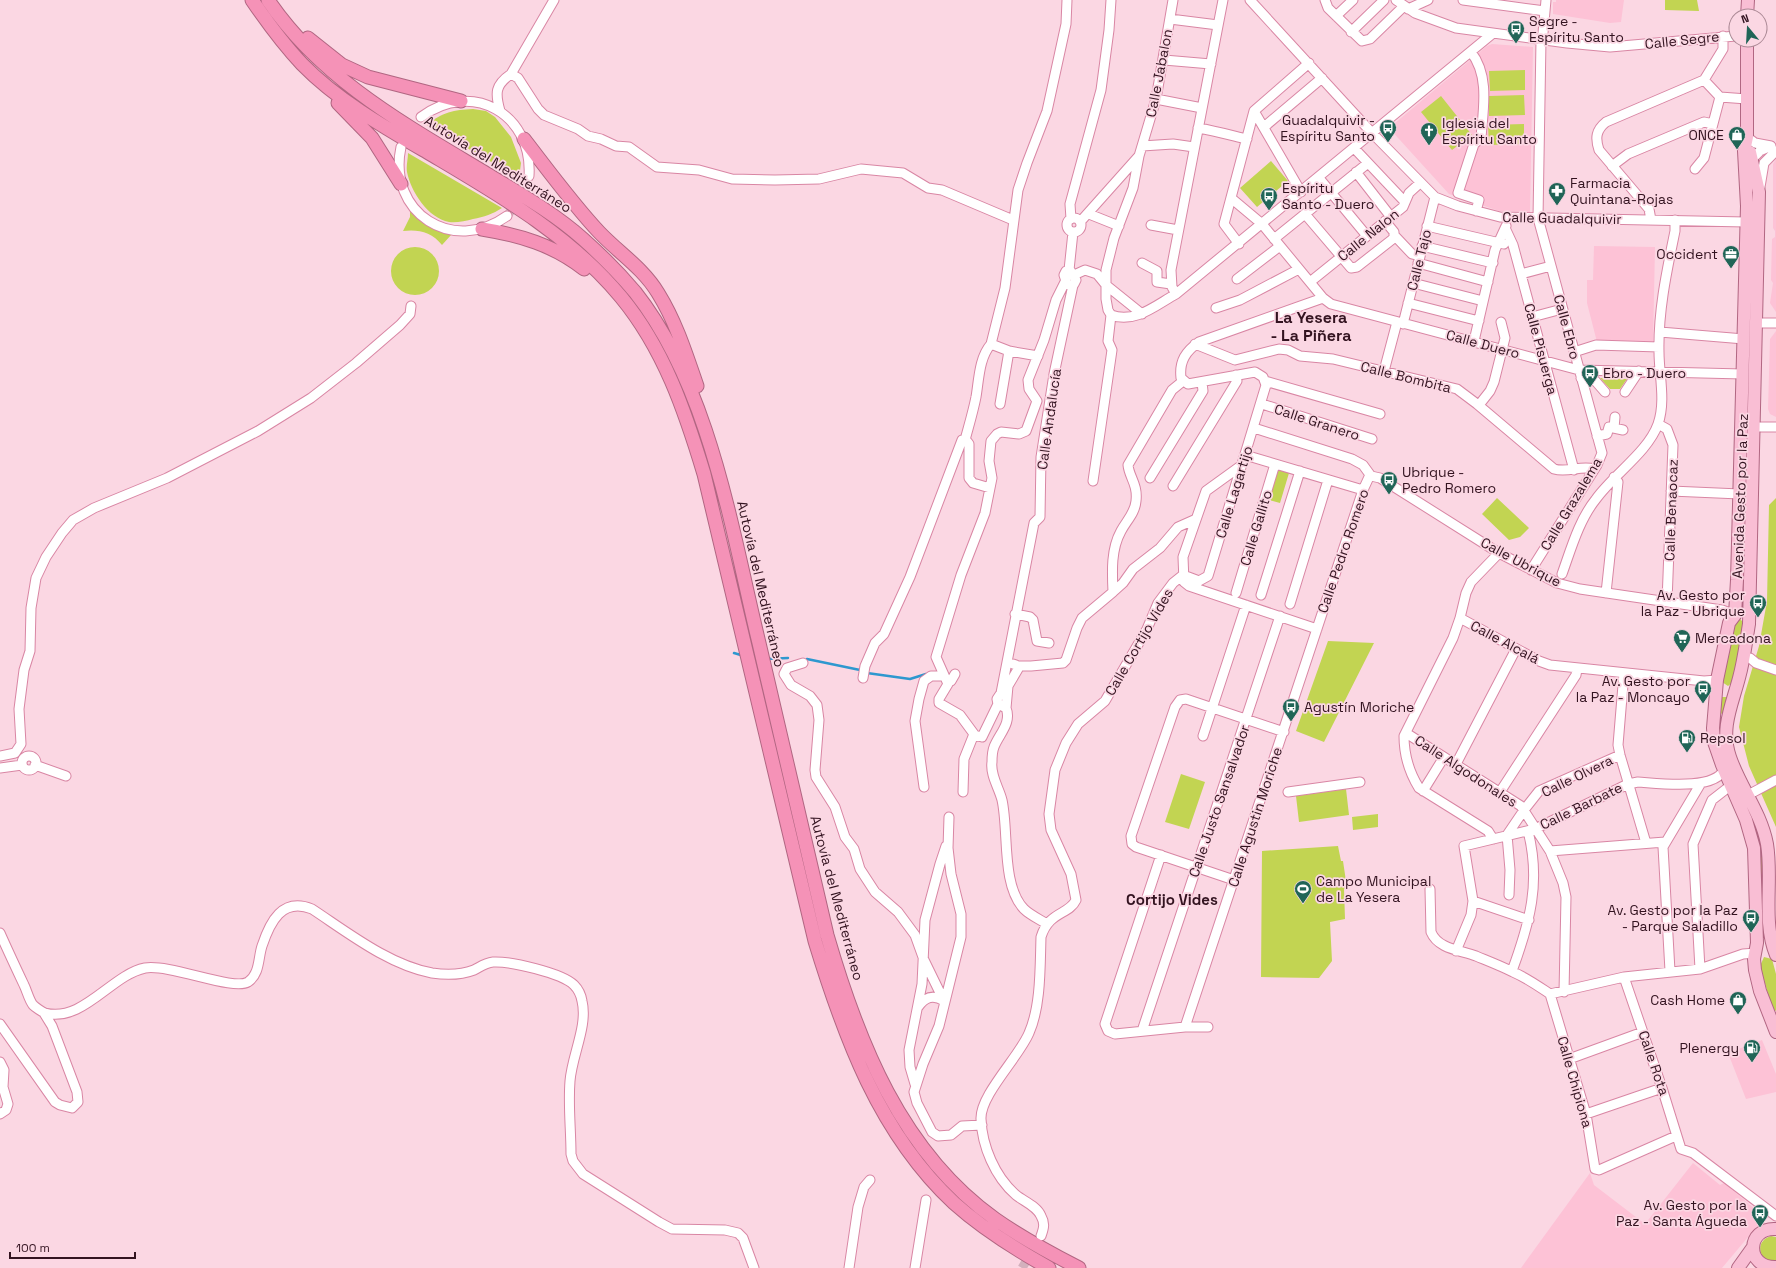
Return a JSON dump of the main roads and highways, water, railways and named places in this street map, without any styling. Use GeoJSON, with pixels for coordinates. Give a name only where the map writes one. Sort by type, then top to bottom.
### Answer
{"type":"FeatureCollection","features":[{"type":"Feature","properties":{"kind":"highway","name":"Autovía del Mediterráneo"},"geometry":{"type":"LineString","coordinates":[[252,0],[302,64],[358,110],[531,216],[581,255],[610,284],[627,304],[652,342],[669,374],[691,433],[704,474],[800,878],[826,976],[850,1046],[869,1087],[899,1138],[941,1190],[968,1215],[1000,1239],[1049,1268]]}},
{"type":"Feature","properties":{"kind":"highway","name":"Autovía del Mediterráneo"},"geometry":{"type":"LineString","coordinates":[[268,0],[278,15],[317,58],[356,91],[407,126],[547,211],[581,237],[609,264],[642,302],[670,347],[682,370],[703,425],[718,472],[813,875],[836,965],[860,1033],[883,1085],[911,1131],[941,1169],[978,1205],[1032,1244],[1079,1268]]}},
{"type":"Feature","properties":{"kind":"highway"},"geometry":{"type":"LineString","coordinates":[[277,0],[303,34],[342,65],[368,76],[461,101]]}},
{"type":"Feature","properties":{"kind":"highway"},"geometry":{"type":"LineString","coordinates":[[302,64],[308,79],[347,112],[372,138],[401,184]]}},
{"type":"Feature","properties":{"kind":"highway"},"geometry":{"type":"LineString","coordinates":[[524,139],[583,215],[640,269],[658,292],[678,333],[698,388],[704,413],[703,425]]}},
{"type":"Feature","properties":{"kind":"highway"},"geometry":{"type":"LineString","coordinates":[[482,229],[504,233],[545,245],[573,260],[588,272],[612,298],[656,361],[669,374]]}},
{"type":"Feature","properties":{"kind":"main road","name":"Avenida Gesto por la Paz"},"geometry":{"type":"LineString","coordinates":[[1747,48],[1747,137],[1744,151],[1746,222],[1744,339],[1735,615],[1728,623],[1716,680],[1713,728],[1714,742],[1730,786],[1746,820],[1754,848],[1755,970],[1772,1014],[1776,1032]]}},
{"type":"Feature","properties":{"kind":"main road","name":"Avenida Gesto por la Paz"},"geometry":{"type":"LineString","coordinates":[[1747,137],[1759,192],[1750,624],[1738,683],[1727,717],[1726,740],[1730,758],[1759,818],[1767,845],[1771,938],[1776,954]]}},
{"type":"Feature","properties":{"kind":"main road"},"geometry":{"type":"LineString","coordinates":[[1735,615],[1745,615],[1750,624]]}},
{"type":"Feature","properties":{"kind":"main road"},"geometry":{"type":"LineString","coordinates":[[1716,680],[1719,686],[1726,690],[1733,688],[1738,683]]}},
{"type":"Feature","properties":{"kind":"main road"},"geometry":{"type":"LineString","coordinates":[[1756,952],[1766,948],[1776,954]]}},
{"type":"Feature","properties":{"kind":"main road"},"geometry":{"type":"LineString","coordinates":[[1738,1268],[1753,1247],[1758,1235],[1774,1226]]}},
{"type":"Feature","properties":{"kind":"main road"},"geometry":{"type":"LineString","coordinates":[[1753,1247],[1755,1257],[1770,1267]]}},
{"type":"Feature","properties":{"kind":"waterway"},"geometry":{"type":"LineString","coordinates":[[734,653],[744,656]]}},
{"type":"Feature","properties":{"kind":"waterway"},"geometry":{"type":"LineString","coordinates":[[766,659],[788,658]]}},
{"type":"Feature","properties":{"kind":"waterway"},"geometry":{"type":"LineString","coordinates":[[807,659],[860,670]]}},
{"type":"Feature","properties":{"kind":"waterway"},"geometry":{"type":"LineString","coordinates":[[867,673],[910,679],[926,674]]}},
{"type":"Feature","properties":{"kind":"tunnel"},"geometry":{"type":"LineString","coordinates":[[507,216],[524,193],[529,176]]}},
{"type":"Feature","properties":{"kind":"tunnel"},"geometry":{"type":"LineString","coordinates":[[1022,1268],[1039,1240]]}},
{"type":"Feature","properties":{"kind":"place","name":"Segre - Espíritu Santo"},"geometry":{"type":"Point","coordinates":[1516,44]}},
{"type":"Feature","properties":{"kind":"place","name":"Guadalquivir - Espíritu Santo"},"geometry":{"type":"Point","coordinates":[1388,143]}},
{"type":"Feature","properties":{"kind":"place","name":"Iglesia del Espíritu Santo"},"geometry":{"type":"Point","coordinates":[1429,146]}},
{"type":"Feature","properties":{"kind":"place","name":"ONCE"},"geometry":{"type":"Point","coordinates":[1737,150]}},
{"type":"Feature","properties":{"kind":"place","name":"Farmacia Quintana-Rojas"},"geometry":{"type":"Point","coordinates":[1557,206]}},
{"type":"Feature","properties":{"kind":"place","name":"Espíritu Santo - Duero"},"geometry":{"type":"Point","coordinates":[1269,211]}},
{"type":"Feature","properties":{"kind":"place","name":"Occident"},"geometry":{"type":"Point","coordinates":[1731,269]}},
{"type":"Feature","properties":{"kind":"place","name":"Ebro - Duero"},"geometry":{"type":"Point","coordinates":[1590,388]}},
{"type":"Feature","properties":{"kind":"place","name":"Ubrique - Pedro Romero"},"geometry":{"type":"Point","coordinates":[1389,495]}},
{"type":"Feature","properties":{"kind":"place","name":"Av. Gesto por la Paz - Ubrique"},"geometry":{"type":"Point","coordinates":[1758,618]}},
{"type":"Feature","properties":{"kind":"place","name":"Mercadona"},"geometry":{"type":"Point","coordinates":[1682,653]}},
{"type":"Feature","properties":{"kind":"place","name":"Av. Gesto por la Paz - Moncayo"},"geometry":{"type":"Point","coordinates":[1703,704]}},
{"type":"Feature","properties":{"kind":"place","name":"Agustín Moriche"},"geometry":{"type":"Point","coordinates":[1291,722]}},
{"type":"Feature","properties":{"kind":"place","name":"Repsol"},"geometry":{"type":"Point","coordinates":[1687,753]}},
{"type":"Feature","properties":{"kind":"place","name":"Campo Municipal de La Yesera"},"geometry":{"type":"Point","coordinates":[1303,904]}},
{"type":"Feature","properties":{"kind":"place","name":"Av. Gesto por la Paz - Parque Saladillo"},"geometry":{"type":"Point","coordinates":[1751,933]}},
{"type":"Feature","properties":{"kind":"place","name":"Cash Home"},"geometry":{"type":"Point","coordinates":[1738,1015]}},
{"type":"Feature","properties":{"kind":"place","name":"Plenergy"},"geometry":{"type":"Point","coordinates":[1752,1063]}},
{"type":"Feature","properties":{"kind":"place","name":"Av. Gesto por la Paz - Santa Águeda"},"geometry":{"type":"Point","coordinates":[1760,1228]}},
{"type":"Feature","properties":{"kind":"district","name":"La Yesera - La Piñera"},"geometry":{"type":"Point","coordinates":[1311,326]}},
{"type":"Feature","properties":{"kind":"district","name":"Cortijo Vides"},"geometry":{"type":"Point","coordinates":[1172,900]}}]}
